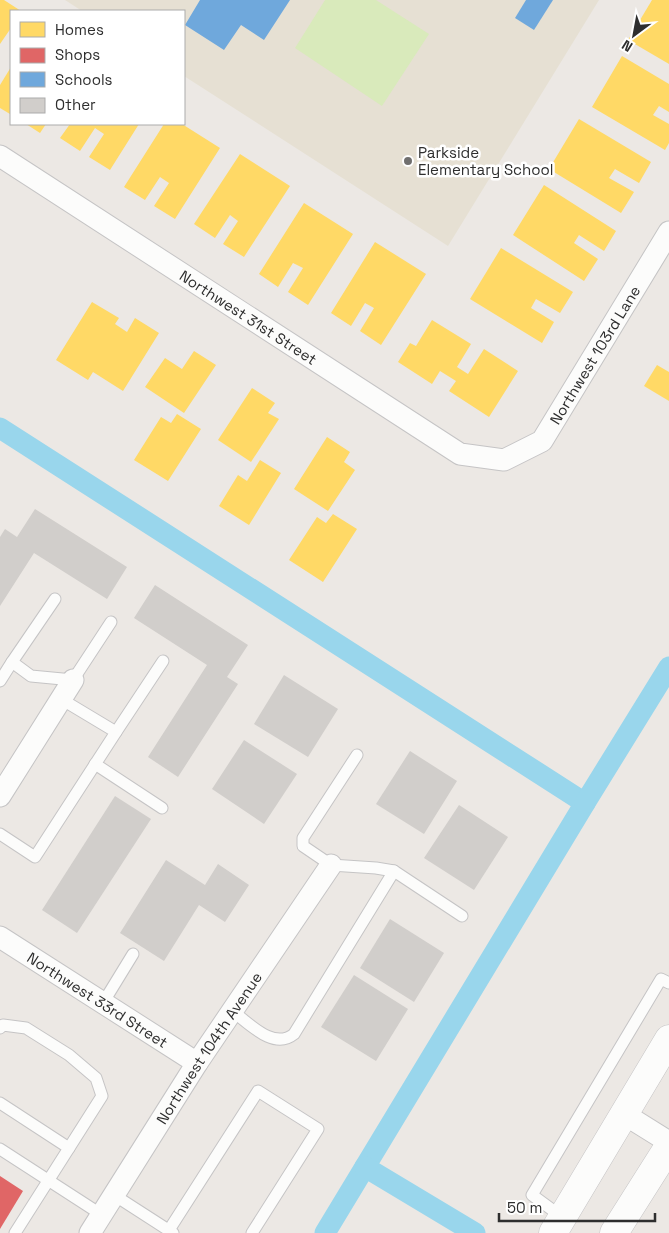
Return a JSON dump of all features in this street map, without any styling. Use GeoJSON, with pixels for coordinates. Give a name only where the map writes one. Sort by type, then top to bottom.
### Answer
{"type":"FeatureCollection","features":[{"type":"Feature","properties":{"kind":"main road"},"geometry":{"type":"LineString","coordinates":[[558,1225],[669,1039]]}},
{"type":"Feature","properties":{"kind":"main road"},"geometry":{"type":"LineString","coordinates":[[614,1233],[669,1144]]}},
{"type":"Feature","properties":{"kind":"street","name":"Northwest 31st Street"},"geometry":{"type":"LineString","coordinates":[[0,156],[460,454],[504,460]]}},
{"type":"Feature","properties":{"kind":"street","name":"Northwest 103rd Lane"},"geometry":{"type":"LineString","coordinates":[[504,460],[542,440],[669,232]]}},
{"type":"Feature","properties":{"kind":"street"},"geometry":{"type":"LineString","coordinates":[[0,796],[73,680]]}},
{"type":"Feature","properties":{"kind":"street","name":"Northwest 104th Avenue"},"geometry":{"type":"LineString","coordinates":[[90,1233],[197,1063],[331,865]]}},
{"type":"Feature","properties":{"kind":"street","name":"Northwest 33rd Street"},"geometry":{"type":"LineString","coordinates":[[0,937],[197,1063]]}},
{"type":"Feature","properties":{"kind":"street"},"geometry":{"type":"LineString","coordinates":[[624,1114],[669,1144]]}},
{"type":"Feature","properties":{"kind":"lane"},"geometry":{"type":"LineString","coordinates":[[0,681],[55,599]]}},
{"type":"Feature","properties":{"kind":"lane"},"geometry":{"type":"LineString","coordinates":[[12,662],[31,676],[73,680],[111,622]]}},
{"type":"Feature","properties":{"kind":"lane"},"geometry":{"type":"LineString","coordinates":[[0,834],[35,857],[163,661]]}},
{"type":"Feature","properties":{"kind":"lane"},"geometry":{"type":"LineString","coordinates":[[61,699],[116,732]]}},
{"type":"Feature","properties":{"kind":"lane"},"geometry":{"type":"LineString","coordinates":[[357,755],[303,838],[303,846],[331,865],[376,868],[394,872],[462,916]]}},
{"type":"Feature","properties":{"kind":"lane"},"geometry":{"type":"LineString","coordinates":[[95,764],[162,808]]}},
{"type":"Feature","properties":{"kind":"lane"},"geometry":{"type":"LineString","coordinates":[[232,1010],[272,1039],[288,1039],[294,1034],[394,872]]}},
{"type":"Feature","properties":{"kind":"lane"},"geometry":{"type":"LineString","coordinates":[[103,1003],[133,954]]}},
{"type":"Feature","properties":{"kind":"lane"},"geometry":{"type":"LineString","coordinates":[[558,1225],[532,1195],[661,979],[669,983]]}},
{"type":"Feature","properties":{"kind":"lane"},"geometry":{"type":"LineString","coordinates":[[0,1028],[3,1025],[26,1028],[69,1055],[96,1078],[102,1096],[14,1233]]}},
{"type":"Feature","properties":{"kind":"lane"},"geometry":{"type":"LineString","coordinates":[[114,1195],[171,1232],[258,1091],[318,1129],[252,1233]]}},
{"type":"Feature","properties":{"kind":"lane"},"geometry":{"type":"LineString","coordinates":[[0,1103],[69,1148]]}},
{"type":"Feature","properties":{"kind":"lane"},"geometry":{"type":"LineString","coordinates":[[0,1149],[102,1215]]}},
{"type":"Feature","properties":{"kind":"shaded area","name":"Parkside Elementary School"},"geometry":{"type":"Polygon","coordinates":[[[65,0],[599,0],[448,246],[185,77],[185,10],[80,10],[65,0]]]}},
{"type":"Feature","properties":{"kind":"green space"},"geometry":{"type":"Polygon","coordinates":[[[325,0],[376,0],[429,34],[382,106],[295,48],[325,0]]]}},
{"type":"Feature","properties":{"kind":"building: Homes"},"geometry":{"type":"Polygon","coordinates":[[[0,0],[4,0],[19,10],[10,10],[10,29],[0,44],[0,0]]]}},
{"type":"Feature","properties":{"kind":"building: Homes"},"geometry":{"type":"Polygon","coordinates":[[[652,0],[669,0],[669,64],[628,40],[652,0]]]}},
{"type":"Feature","properties":{"kind":"building: Homes"},"geometry":{"type":"Polygon","coordinates":[[[622,56],[669,84],[669,112],[659,106],[653,115],[669,124],[669,143],[665,150],[592,107],[622,56]]]}},
{"type":"Feature","properties":{"kind":"building: Homes"},"geometry":{"type":"Polygon","coordinates":[[[10,69],[10,114],[0,108],[0,85],[10,69]]]}},
{"type":"Feature","properties":{"kind":"building: Homes"},"geometry":{"type":"Polygon","coordinates":[[[579,119],[651,162],[639,183],[615,169],[609,178],[634,192],[621,213],[549,169],[579,119]]]}},
{"type":"Feature","properties":{"kind":"building: Homes"},"geometry":{"type":"Polygon","coordinates":[[[28,125],[45,125],[40,133],[28,125]]]}},
{"type":"Feature","properties":{"kind":"building: Homes"},"geometry":{"type":"Polygon","coordinates":[[[69,125],[138,125],[110,170],[89,157],[104,134],[95,128],[80,151],[60,138],[69,125]]]}},
{"type":"Feature","properties":{"kind":"building: Homes"},"geometry":{"type":"Polygon","coordinates":[[[163,125],[184,125],[220,148],[175,219],[154,206],[169,183],[160,177],[145,200],[124,187],[163,125]]]}},
{"type":"Feature","properties":{"kind":"building: Homes"},"geometry":{"type":"Polygon","coordinates":[[[240,154],[290,186],[244,257],[223,244],[238,221],[230,215],[215,238],[194,224],[240,154]]]}},
{"type":"Feature","properties":{"kind":"building: Homes"},"geometry":{"type":"Polygon","coordinates":[[[544,185],[616,231],[604,251],[579,235],[574,243],[598,259],[584,281],[513,235],[544,185]]]}},
{"type":"Feature","properties":{"kind":"building: Homes"},"geometry":{"type":"Polygon","coordinates":[[[304,203],[353,234],[308,305],[288,292],[303,268],[293,263],[278,287],[259,274],[304,203]]]}},
{"type":"Feature","properties":{"kind":"building: Homes"},"geometry":{"type":"Polygon","coordinates":[[[375,242],[426,274],[381,345],[360,331],[374,308],[365,303],[351,326],[331,313],[375,242]]]}},
{"type":"Feature","properties":{"kind":"building: Homes"},"geometry":{"type":"Polygon","coordinates":[[[501,248],[573,292],[560,313],[536,299],[531,308],[554,322],[542,343],[470,299],[501,248]]]}},
{"type":"Feature","properties":{"kind":"building: Homes"},"geometry":{"type":"Polygon","coordinates":[[[92,302],[119,318],[115,324],[127,332],[135,318],[159,333],[123,391],[93,372],[88,380],[56,360],[92,302]]]}},
{"type":"Feature","properties":{"kind":"building: Homes"},"geometry":{"type":"Polygon","coordinates":[[[432,320],[471,344],[457,367],[468,374],[484,349],[518,371],[489,417],[449,391],[456,381],[440,371],[432,384],[398,362],[410,343],[416,346],[432,320]]]}},
{"type":"Feature","properties":{"kind":"building: Homes"},"geometry":{"type":"Polygon","coordinates":[[[194,351],[216,365],[184,413],[145,387],[165,358],[182,369],[194,351]]]}},
{"type":"Feature","properties":{"kind":"building: Homes"},"geometry":{"type":"Polygon","coordinates":[[[657,365],[669,372],[669,401],[644,386],[657,365]]]}},
{"type":"Feature","properties":{"kind":"building: Homes"},"geometry":{"type":"Polygon","coordinates":[[[252,388],[275,403],[268,413],[279,419],[251,462],[218,440],[252,388]]]}},
{"type":"Feature","properties":{"kind":"building: Homes"},"geometry":{"type":"Polygon","coordinates":[[[177,414],[201,429],[168,481],[134,460],[161,417],[171,423],[177,414]]]}},
{"type":"Feature","properties":{"kind":"building: Homes"},"geometry":{"type":"Polygon","coordinates":[[[327,437],[350,452],[344,462],[355,470],[328,511],[294,489],[327,437]]]}},
{"type":"Feature","properties":{"kind":"building: Homes"},"geometry":{"type":"Polygon","coordinates":[[[260,460],[281,473],[249,525],[219,506],[238,475],[247,481],[260,460]]]}},
{"type":"Feature","properties":{"kind":"building: Homes"},"geometry":{"type":"Polygon","coordinates":[[[333,514],[357,529],[323,582],[289,560],[317,517],[326,523],[333,514]]]}},
{"type":"Feature","properties":{"kind":"building: Shops"},"geometry":{"type":"Polygon","coordinates":[[[0,1176],[23,1191],[0,1229],[0,1176]]]}},
{"type":"Feature","properties":{"kind":"building: Schools"},"geometry":{"type":"Polygon","coordinates":[[[200,0],[290,0],[264,40],[241,25],[224,50],[185,25],[200,0]]]}},
{"type":"Feature","properties":{"kind":"building: Schools"},"geometry":{"type":"Polygon","coordinates":[[[526,0],[553,0],[534,30],[515,18],[526,0]]]}},
{"type":"Feature","properties":{"kind":"building: Other"},"geometry":{"type":"Polygon","coordinates":[[[35,509],[127,567],[107,599],[34,553],[0,606],[0,537],[5,529],[17,537],[35,509]]]}},
{"type":"Feature","properties":{"kind":"building: Other"},"geometry":{"type":"Polygon","coordinates":[[[155,585],[248,645],[227,677],[238,684],[178,777],[148,757],[207,665],[134,618],[155,585]]]}},
{"type":"Feature","properties":{"kind":"building: Other"},"geometry":{"type":"Polygon","coordinates":[[[284,675],[338,709],[308,757],[254,724],[284,675]]]}},
{"type":"Feature","properties":{"kind":"building: Other"},"geometry":{"type":"Polygon","coordinates":[[[244,740],[297,774],[264,824],[212,789],[244,740]]]}},
{"type":"Feature","properties":{"kind":"building: Other"},"geometry":{"type":"Polygon","coordinates":[[[410,751],[457,781],[424,834],[376,804],[410,751]]]}},
{"type":"Feature","properties":{"kind":"building: Other"},"geometry":{"type":"Polygon","coordinates":[[[115,796],[151,819],[77,933],[42,910],[115,796]]]}},
{"type":"Feature","properties":{"kind":"building: Other"},"geometry":{"type":"Polygon","coordinates":[[[459,805],[508,837],[474,890],[424,858],[459,805]]]}},
{"type":"Feature","properties":{"kind":"building: Other"},"geometry":{"type":"Polygon","coordinates":[[[166,860],[205,885],[218,864],[249,885],[225,922],[199,905],[164,961],[120,933],[166,860]]]}},
{"type":"Feature","properties":{"kind":"building: Other"},"geometry":{"type":"Polygon","coordinates":[[[390,919],[444,953],[414,1002],[360,968],[390,919]]]}},
{"type":"Feature","properties":{"kind":"building: Other"},"geometry":{"type":"Polygon","coordinates":[[[354,975],[408,1009],[376,1061],[321,1027],[354,975]]]}},
{"type":"Feature","properties":{"kind":"waterway"},"geometry":{"type":"LineString","coordinates":[[0,428],[585,803],[325,1233]]}},
{"type":"Feature","properties":{"kind":"waterway"},"geometry":{"type":"LineString","coordinates":[[585,803],[669,667]]}},
{"type":"Feature","properties":{"kind":"waterway"},"geometry":{"type":"LineString","coordinates":[[365,1167],[475,1233]]}},
{"type":"Feature","properties":{"kind":"place","name":"Parkside Elementary School"},"geometry":{"type":"Point","coordinates":[408,161]}}]}
